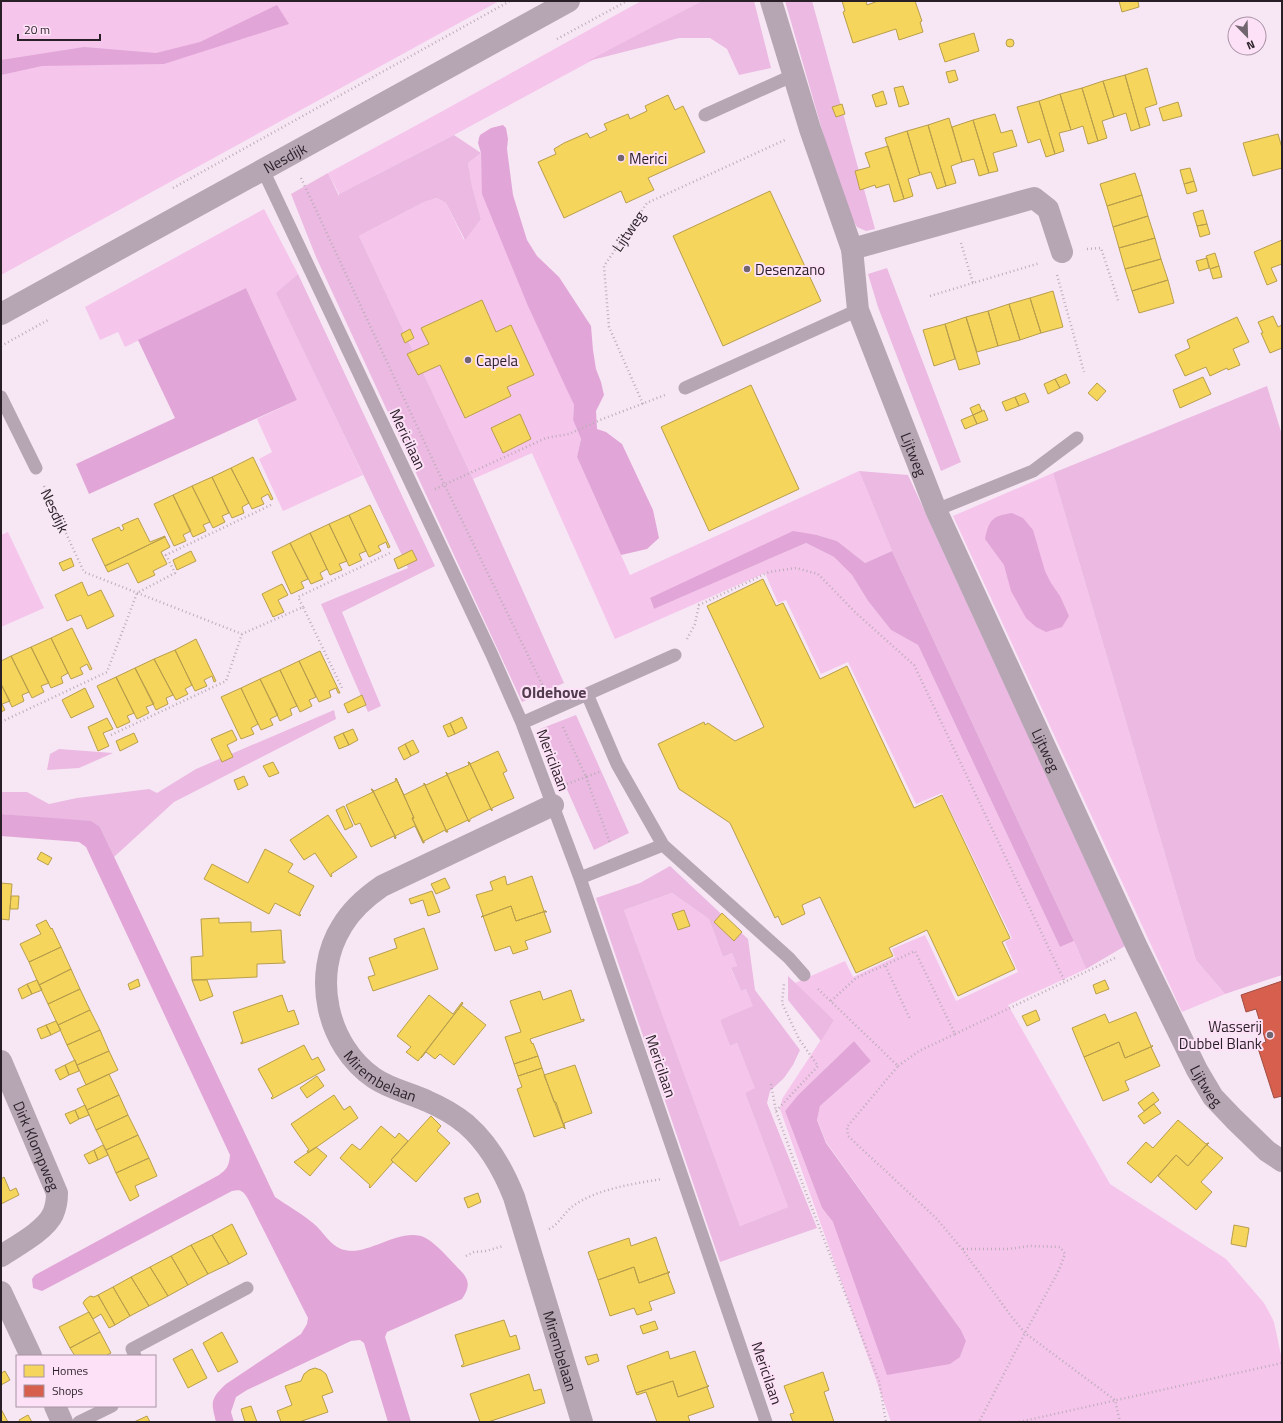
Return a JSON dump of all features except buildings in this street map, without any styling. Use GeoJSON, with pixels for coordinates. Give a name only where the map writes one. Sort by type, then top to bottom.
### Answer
{"type":"FeatureCollection","features":[{"type":"Feature","properties":{"kind":"street","name":"Nesdijk"},"geometry":{"type":"LineString","coordinates":[[1,314],[569,1]]}},
{"type":"Feature","properties":{"kind":"street","name":"Lijtweg"},"geometry":{"type":"LineString","coordinates":[[771,1],[810,129],[852,249],[858,310],[936,510],[1137,947],[1197,1070],[1213,1097],[1267,1151],[1282,1161]]}},
{"type":"Feature","properties":{"kind":"street"},"geometry":{"type":"LineString","coordinates":[[852,249],[1034,198],[1048,209],[1057,256]]}},
{"type":"Feature","properties":{"kind":"street","name":"Mirembelaan"},"geometry":{"type":"LineString","coordinates":[[551,798],[382,886],[365,898],[352,912],[341,928],[332,946],[327,965],[326,984],[327,1004],[332,1023],[341,1042],[362,1068],[374,1078],[387,1085],[427,1100],[448,1111],[482,1140],[495,1157],[506,1177],[514,1197],[582,1422]]}},
{"type":"Feature","properties":{"kind":"street","name":"Dirk Klompweg"},"geometry":{"type":"LineString","coordinates":[[1,1061],[57,1193],[56,1203],[52,1215],[46,1223],[39,1230],[1,1256]]}},
{"type":"Feature","properties":{"kind":"street"},"geometry":{"type":"LineString","coordinates":[[1,1292],[8,1327],[30,1355]]}},
{"type":"Feature","properties":{"kind":"street"},"geometry":{"type":"LineString","coordinates":[[54,1407],[62,1422]]}},
{"type":"Feature","properties":{"kind":"lane"},"geometry":{"type":"LineString","coordinates":[[705,116],[794,75]]}},
{"type":"Feature","properties":{"kind":"lane","name":"Mericilaan"},"geometry":{"type":"LineString","coordinates":[[263,170],[492,655],[522,723],[580,878],[766,1422]]}},
{"type":"Feature","properties":{"kind":"lane"},"geometry":{"type":"LineString","coordinates":[[684,388],[858,310]]}},
{"type":"Feature","properties":{"kind":"lane"},"geometry":{"type":"LineString","coordinates":[[1,397],[36,468]]}},
{"type":"Feature","properties":{"kind":"lane"},"geometry":{"type":"LineString","coordinates":[[936,510],[1033,471],[1077,438]]}},
{"type":"Feature","properties":{"kind":"lane","name":"Mericilaan"},"geometry":{"type":"LineString","coordinates":[[522,723],[675,655]]}},
{"type":"Feature","properties":{"kind":"lane"},"geometry":{"type":"LineString","coordinates":[[587,694],[617,764],[663,845],[789,958],[804,975]]}},
{"type":"Feature","properties":{"kind":"lane"},"geometry":{"type":"LineString","coordinates":[[580,878],[663,845]]}},
{"type":"Feature","properties":{"kind":"lane"},"geometry":{"type":"LineString","coordinates":[[135,1355],[132,1349],[247,1288]]}},
{"type":"Feature","properties":{"kind":"lane"},"geometry":{"type":"LineString","coordinates":[[79,1422],[110,1407]]}},
{"type":"Feature","properties":{"kind":"path","name":"Nesdijk"},"geometry":{"type":"LineString","coordinates":[[168,191],[510,1]]}},
{"type":"Feature","properties":{"kind":"path","name":"Lijtweg"},"geometry":{"type":"LineString","coordinates":[[643,404],[609,327],[604,266],[647,203],[810,129]]}},
{"type":"Feature","properties":{"kind":"path"},"geometry":{"type":"LineString","coordinates":[[301,178],[444,484],[554,708],[586,777],[617,863]]}},
{"type":"Feature","properties":{"kind":"path"},"geometry":{"type":"LineString","coordinates":[[955,220],[973,283]]}},
{"type":"Feature","properties":{"kind":"path"},"geometry":{"type":"LineString","coordinates":[[930,296],[1057,256],[1101,248],[1119,302]]}},
{"type":"Feature","properties":{"kind":"path"},"geometry":{"type":"LineString","coordinates":[[1057,256],[1084,372]]}},
{"type":"Feature","properties":{"kind":"path"},"geometry":{"type":"LineString","coordinates":[[418,498],[444,484],[546,438],[569,434],[600,420],[684,388]]}},
{"type":"Feature","properties":{"kind":"path","name":"Nesdijk"},"geometry":{"type":"LineString","coordinates":[[36,468],[84,572],[242,634]]}},
{"type":"Feature","properties":{"kind":"path"},"geometry":{"type":"LineString","coordinates":[[1,722],[107,672],[137,593],[175,573],[166,554],[273,504]]}},
{"type":"Feature","properties":{"kind":"path"},"geometry":{"type":"LineString","coordinates":[[343,690],[298,597],[392,552]]}},
{"type":"Feature","properties":{"kind":"path"},"geometry":{"type":"LineString","coordinates":[[675,655],[695,624],[699,605],[769,572],[796,568],[818,574],[856,612],[914,665],[1065,982]]}},
{"type":"Feature","properties":{"kind":"path"},"geometry":{"type":"LineString","coordinates":[[112,735],[226,681],[242,634],[303,607]]}},
{"type":"Feature","properties":{"kind":"path"},"geometry":{"type":"LineString","coordinates":[[551,798],[586,777]]}},
{"type":"Feature","properties":{"kind":"path"},"geometry":{"type":"LineString","coordinates":[[1120,1422],[1115,1400],[1025,1333],[962,1249],[936,1218],[848,1136],[847,1127],[898,1066],[919,1051],[1137,947]]}},
{"type":"Feature","properties":{"kind":"path"},"geometry":{"type":"LineString","coordinates":[[830,1001],[856,978],[915,951],[955,1034]]}},
{"type":"Feature","properties":{"kind":"path"},"geometry":{"type":"LineString","coordinates":[[776,1111],[818,1066],[799,1039],[782,1003],[784,975],[789,958]]}},
{"type":"Feature","properties":{"kind":"path"},"geometry":{"type":"LineString","coordinates":[[885,965],[910,1019]]}},
{"type":"Feature","properties":{"kind":"path"},"geometry":{"type":"LineString","coordinates":[[804,975],[898,1066]]}},
{"type":"Feature","properties":{"kind":"path"},"geometry":{"type":"LineString","coordinates":[[771,1084],[776,1111],[798,1172],[879,1381],[886,1422]]}},
{"type":"Feature","properties":{"kind":"path"},"geometry":{"type":"LineString","coordinates":[[466,1256],[474,1252],[486,1251],[526,1238],[551,1228],[575,1204],[602,1192],[631,1184],[682,1174]]}},
{"type":"Feature","properties":{"kind":"path"},"geometry":{"type":"LineString","coordinates":[[962,1249],[1008,1249],[1030,1246],[1060,1247],[1065,1254],[1059,1270],[979,1422]]}},
{"type":"Feature","properties":{"kind":"path"},"geometry":{"type":"LineString","coordinates":[[1020,1422],[1282,1363]]}},
{"type":"Feature","properties":{"kind":"shaded area"},"geometry":{"type":"Polygon","coordinates":[[[1,1],[499,1],[1,275],[1,1]]]}},
{"type":"Feature","properties":{"kind":"shaded area"},"geometry":{"type":"Polygon","coordinates":[[[641,1],[702,1],[454,135],[339,194],[328,173],[641,1]]]}},
{"type":"Feature","properties":{"kind":"shaded area"},"geometry":{"type":"Polygon","coordinates":[[[702,1],[754,1],[771,68],[739,75],[727,49],[710,38],[679,38],[588,61],[702,1]]]}},
{"type":"Feature","properties":{"kind":"shaded area"},"geometry":{"type":"Polygon","coordinates":[[[785,1],[812,1],[875,229],[866,231],[857,227],[851,217],[835,175],[785,1]]]}},
{"type":"Feature","properties":{"kind":"shaded area"},"geometry":{"type":"Polygon","coordinates":[[[277,5],[289,24],[164,64],[42,66],[1,75],[1,60],[84,47],[156,53],[200,42],[277,5]]]}},
{"type":"Feature","properties":{"kind":"shaded area"},"geometry":{"type":"Polygon","coordinates":[[[503,125],[506,128],[508,139],[507,149],[513,195],[527,240],[537,256],[559,277],[591,326],[596,369],[604,395],[596,411],[597,429],[606,432],[622,444],[653,510],[659,538],[647,549],[621,555],[577,457],[581,439],[573,420],[574,405],[528,306],[482,194],[481,153],[478,143],[479,138],[480,135],[491,128],[503,125]]]}},
{"type":"Feature","properties":{"kind":"shaded area"},"geometry":{"type":"Polygon","coordinates":[[[454,135],[481,153],[468,163],[472,186],[481,219],[465,240],[446,203],[437,198],[424,202],[359,236],[473,479],[564,683],[522,702],[316,257],[291,194],[328,173],[339,196],[339,194],[454,135]]]}},
{"type":"Feature","properties":{"kind":"shaded area"},"geometry":{"type":"Polygon","coordinates":[[[481,153],[483,194],[574,405],[573,420],[581,439],[577,457],[630,575],[859,471],[892,551],[865,563],[837,541],[817,535],[650,599],[654,609],[806,543],[834,557],[852,575],[868,601],[891,630],[918,645],[1060,947],[1074,941],[1086,969],[1008,1005],[1110,1184],[1226,1259],[1264,1303],[1274,1322],[1282,1355],[1282,1422],[891,1422],[780,1109],[782,1099],[834,1020],[795,983],[845,961],[853,977],[895,957],[892,949],[925,935],[956,1001],[1018,972],[1005,942],[1012,938],[942,793],[916,804],[848,662],[821,674],[786,600],[778,603],[765,573],[615,639],[532,453],[473,479],[359,236],[424,202],[437,198],[446,203],[464,240],[481,219],[472,186],[468,163],[481,153]],[[854,1041],[798,1095],[785,1111],[822,1208],[833,1222],[960,1357],[966,1341],[961,1330],[826,1142],[817,1119],[820,1106],[871,1061],[854,1041]]]}},
{"type":"Feature","properties":{"kind":"shaded area"},"geometry":{"type":"Polygon","coordinates":[[[264,209],[298,274],[277,293],[363,475],[283,511],[259,459],[272,452],[257,419],[297,400],[246,288],[125,347],[118,332],[100,340],[85,307],[264,209]]]}},
{"type":"Feature","properties":{"kind":"shaded area"},"geometry":{"type":"Polygon","coordinates":[[[887,268],[961,462],[941,471],[878,307],[868,274],[887,268]]]}},
{"type":"Feature","properties":{"kind":"shaded area"},"geometry":{"type":"Polygon","coordinates":[[[298,274],[435,566],[342,612],[381,706],[368,712],[321,604],[408,568],[276,293],[298,274]]]}},
{"type":"Feature","properties":{"kind":"shaded area"},"geometry":{"type":"Polygon","coordinates":[[[246,288],[297,400],[89,494],[76,464],[175,418],[138,340],[246,288]]]}},
{"type":"Feature","properties":{"kind":"shaded area"},"geometry":{"type":"Polygon","coordinates":[[[1267,386],[1282,435],[1282,975],[1225,994],[1196,960],[1053,473],[1267,386]]]}},
{"type":"Feature","properties":{"kind":"shaded area"},"geometry":{"type":"Polygon","coordinates":[[[859,471],[908,475],[1125,946],[1086,969],[892,551],[859,471]]]}},
{"type":"Feature","properties":{"kind":"shaded area"},"geometry":{"type":"Polygon","coordinates":[[[1053,473],[1196,960],[1225,994],[1182,1012],[953,516],[1053,473]]]}},
{"type":"Feature","properties":{"kind":"shaded area"},"geometry":{"type":"Polygon","coordinates":[[[1012,513],[1023,518],[1033,530],[1045,571],[1060,596],[1069,616],[1062,627],[1046,632],[1036,627],[1026,618],[1011,591],[1004,565],[985,539],[990,523],[996,517],[1012,513]]]}},
{"type":"Feature","properties":{"kind":"shaded area"},"geometry":{"type":"Polygon","coordinates":[[[793,531],[817,535],[837,541],[865,563],[892,551],[1074,941],[1060,947],[918,645],[891,630],[868,601],[852,575],[834,557],[806,543],[654,609],[650,598],[793,531]]]}},
{"type":"Feature","properties":{"kind":"shaded area"},"geometry":{"type":"Polygon","coordinates":[[[8,532],[44,608],[1,627],[1,535],[8,532]]]}},
{"type":"Feature","properties":{"kind":"shaded area"},"geometry":{"type":"Polygon","coordinates":[[[334,710],[336,719],[174,802],[114,857],[100,827],[42,818],[1,814],[1,792],[27,792],[49,804],[77,798],[149,789],[157,793],[196,769],[334,710]]]}},
{"type":"Feature","properties":{"kind":"shaded area"},"geometry":{"type":"Polygon","coordinates":[[[576,715],[629,833],[594,850],[540,729],[576,715]]]}},
{"type":"Feature","properties":{"kind":"shaded area"},"geometry":{"type":"Polygon","coordinates":[[[59,749],[113,753],[79,768],[47,770],[50,754],[59,749]]]}},
{"type":"Feature","properties":{"kind":"shaded area"},"geometry":{"type":"Polygon","coordinates":[[[1,814],[91,821],[100,827],[275,1197],[317,1226],[333,1244],[341,1249],[351,1251],[360,1250],[401,1236],[421,1236],[426,1238],[447,1256],[466,1277],[468,1287],[462,1299],[387,1332],[385,1337],[411,1422],[388,1422],[364,1343],[360,1340],[351,1341],[247,1390],[236,1397],[231,1412],[234,1422],[216,1422],[213,1410],[213,1401],[217,1393],[226,1384],[301,1334],[307,1324],[308,1318],[248,1199],[243,1192],[238,1190],[232,1191],[42,1291],[33,1288],[32,1279],[35,1275],[219,1175],[227,1167],[230,1155],[86,847],[79,842],[1,836],[1,814]]]}},
{"type":"Feature","properties":{"kind":"shaded area"},"geometry":{"type":"Polygon","coordinates":[[[670,866],[748,939],[755,990],[800,1050],[793,1065],[784,1078],[770,1091],[767,1103],[817,1228],[720,1262],[596,898],[640,883],[670,866]],[[672,893],[624,910],[740,1226],[788,1207],[745,1093],[755,1088],[737,1043],[730,1046],[720,1020],[753,1006],[746,989],[741,991],[731,968],[737,966],[732,953],[723,957],[709,919],[672,893]]]}},
{"type":"Feature","properties":{"kind":"shaded area"},"geometry":{"type":"Polygon","coordinates":[[[672,893],[709,919],[723,957],[732,953],[737,966],[731,969],[741,991],[746,989],[754,1007],[720,1020],[730,1046],[737,1043],[756,1089],[745,1093],[788,1207],[740,1226],[624,910],[672,893]]]}},
{"type":"Feature","properties":{"kind":"shaded area"},"geometry":{"type":"Polygon","coordinates":[[[788,976],[834,1020],[821,1041],[788,1000],[788,976]]]}},
{"type":"Feature","properties":{"kind":"shaded area"},"geometry":{"type":"Polygon","coordinates":[[[854,1041],[871,1061],[820,1106],[817,1120],[826,1143],[961,1330],[966,1341],[960,1357],[950,1364],[887,1375],[833,1222],[822,1208],[785,1111],[798,1095],[854,1041]]]}},
{"type":"Feature","properties":{"kind":"place","name":"Merici"},"geometry":{"type":"Point","coordinates":[621,158]}},
{"type":"Feature","properties":{"kind":"place","name":"Desenzano"},"geometry":{"type":"Point","coordinates":[747,269]}},
{"type":"Feature","properties":{"kind":"place","name":"Capela"},"geometry":{"type":"Point","coordinates":[468,360]}},
{"type":"Feature","properties":{"kind":"place","name":"Wasserij Dubbel Blank"},"geometry":{"type":"Point","coordinates":[1270,1035]}},
{"type":"Feature","properties":{"kind":"district","name":"Oldehove"},"geometry":{"type":"Point","coordinates":[554,692]}}]}
